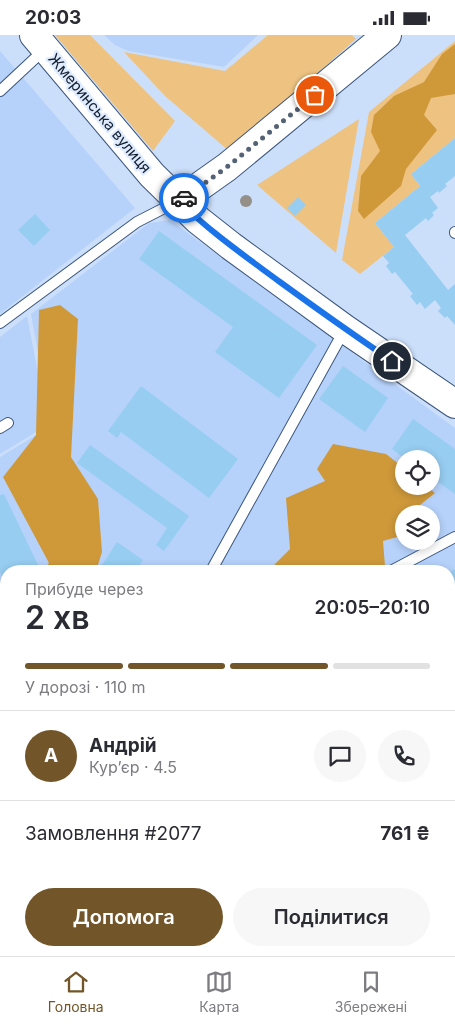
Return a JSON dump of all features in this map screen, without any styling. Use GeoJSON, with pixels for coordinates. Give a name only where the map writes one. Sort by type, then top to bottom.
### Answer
{"type":"FeatureCollection","features":[{"type":"Feature","properties":{"kind":"main road"},"geometry":{"type":"LineString","coordinates":[[179,201],[227,167],[376,41]]}},
{"type":"Feature","properties":{"kind":"main road","name":"Жмеринська вулиця"},"geometry":{"type":"LineString","coordinates":[[40,42],[152,175],[198,220],[230,246],[345,329],[455,404]]}},
{"type":"Feature","properties":{"kind":"lane"},"geometry":{"type":"LineString","coordinates":[[0,91],[40,42]]}},
{"type":"Feature","properties":{"kind":"lane"},"geometry":{"type":"LineString","coordinates":[[0,323],[130,227],[179,201]]}},
{"type":"Feature","properties":{"kind":"lane"},"geometry":{"type":"LineString","coordinates":[[214,565],[345,329]]}},
{"type":"Feature","properties":{"kind":"lane"},"geometry":{"type":"LineString","coordinates":[[402,565],[455,537]]}},
{"type":"Feature","properties":{"kind":"shaded area"},"geometry":{"type":"Polygon","coordinates":[[[55,35],[90,35],[175,121],[153,151],[55,35]]]}},
{"type":"Feature","properties":{"kind":"shaded area"},"geometry":{"type":"Polygon","coordinates":[[[104,35],[258,35],[224,67],[128,51],[115,45],[104,35]]]}},
{"type":"Feature","properties":{"kind":"shaded area"},"geometry":{"type":"Polygon","coordinates":[[[268,35],[352,35],[356,39],[229,151],[165,96],[124,52],[225,71],[268,35]]]}},
{"type":"Feature","properties":{"kind":"shaded area"},"geometry":{"type":"Polygon","coordinates":[[[455,41],[455,138],[411,174],[420,186],[375,223],[394,247],[360,274],[342,260],[369,112],[455,41]]]}},
{"type":"Feature","properties":{"kind":"shaded area"},"geometry":{"type":"Polygon","coordinates":[[[455,44],[455,94],[431,98],[424,115],[437,130],[406,169],[401,186],[364,219],[358,211],[361,176],[380,151],[371,132],[374,115],[394,96],[424,82],[442,54],[455,44]]]}},
{"type":"Feature","properties":{"kind":"shaded area"},"geometry":{"type":"Polygon","coordinates":[[[0,51],[135,208],[0,314],[0,51]]]}},
{"type":"Feature","properties":{"kind":"shaded area"},"geometry":{"type":"Polygon","coordinates":[[[359,119],[336,253],[257,185],[359,119]]]}},
{"type":"Feature","properties":{"kind":"shaded area"},"geometry":{"type":"Polygon","coordinates":[[[170,220],[455,428],[455,565],[0,565],[0,457],[51,426],[31,314],[149,223],[170,220]]]}},
{"type":"Feature","properties":{"kind":"shaded area"},"geometry":{"type":"Polygon","coordinates":[[[60,305],[78,319],[71,457],[98,499],[102,552],[98,565],[48,565],[49,563],[3,477],[36,435],[39,310],[60,305]]]}},
{"type":"Feature","properties":{"kind":"shaded area"},"geometry":{"type":"Polygon","coordinates":[[[27,316],[48,425],[0,454],[0,337],[27,316]]]}},
{"type":"Feature","properties":{"kind":"shaded area"},"geometry":{"type":"Polygon","coordinates":[[[333,444],[386,454],[395,461],[395,495],[432,495],[420,505],[395,505],[395,538],[383,541],[385,565],[274,565],[290,549],[286,498],[325,481],[317,469],[333,444]]]}},
{"type":"Feature","properties":{"kind":"building"},"geometry":{"type":"Polygon","coordinates":[[[455,138],[455,176],[445,184],[447,186],[439,193],[438,191],[430,197],[438,208],[432,213],[434,215],[428,221],[426,218],[405,235],[448,290],[455,284],[455,325],[447,316],[445,318],[438,311],[441,308],[435,300],[425,309],[420,302],[417,305],[410,296],[413,294],[395,272],[392,274],[386,266],[389,263],[383,256],[394,247],[375,223],[420,186],[411,174],[455,138]]]}},
{"type":"Feature","properties":{"kind":"building"},"geometry":{"type":"Polygon","coordinates":[[[298,197],[306,205],[295,216],[287,208],[298,197]]]}},
{"type":"Feature","properties":{"kind":"building"},"geometry":{"type":"Polygon","coordinates":[[[35,214],[50,230],[34,246],[18,230],[35,214]]]}},
{"type":"Feature","properties":{"kind":"building"},"geometry":{"type":"Polygon","coordinates":[[[159,231],[317,345],[279,398],[215,352],[233,327],[139,259],[159,231]]]}},
{"type":"Feature","properties":{"kind":"building"},"geometry":{"type":"Polygon","coordinates":[[[343,366],[388,398],[365,432],[319,399],[343,366]]]}},
{"type":"Feature","properties":{"kind":"building"},"geometry":{"type":"Polygon","coordinates":[[[141,386],[238,459],[209,498],[121,432],[117,438],[108,431],[141,386]]]}},
{"type":"Feature","properties":{"kind":"building"},"geometry":{"type":"Polygon","coordinates":[[[413,419],[455,449],[455,494],[440,483],[440,450],[395,451],[392,449],[413,419]]]}},
{"type":"Feature","properties":{"kind":"building"},"geometry":{"type":"Polygon","coordinates":[[[90,445],[189,516],[164,551],[156,545],[167,528],[77,463],[90,445]]]}},
{"type":"Feature","properties":{"kind":"building"},"geometry":{"type":"Polygon","coordinates":[[[4,494],[38,565],[0,565],[0,495],[4,494]]]}},
{"type":"Feature","properties":{"kind":"building"},"geometry":{"type":"Polygon","coordinates":[[[117,542],[143,560],[140,565],[102,565],[117,542]]]}},
{"type":"Feature","properties":{"kind":"way so far"},"geometry":{"type":"LineString","coordinates":[[184,198],[227,167],[315,95]]}},
{"type":"Feature","properties":{"kind":"route"},"geometry":{"type":"LineString","coordinates":[[184,198],[179,201],[198,220],[230,246],[392,361]]}}]}
